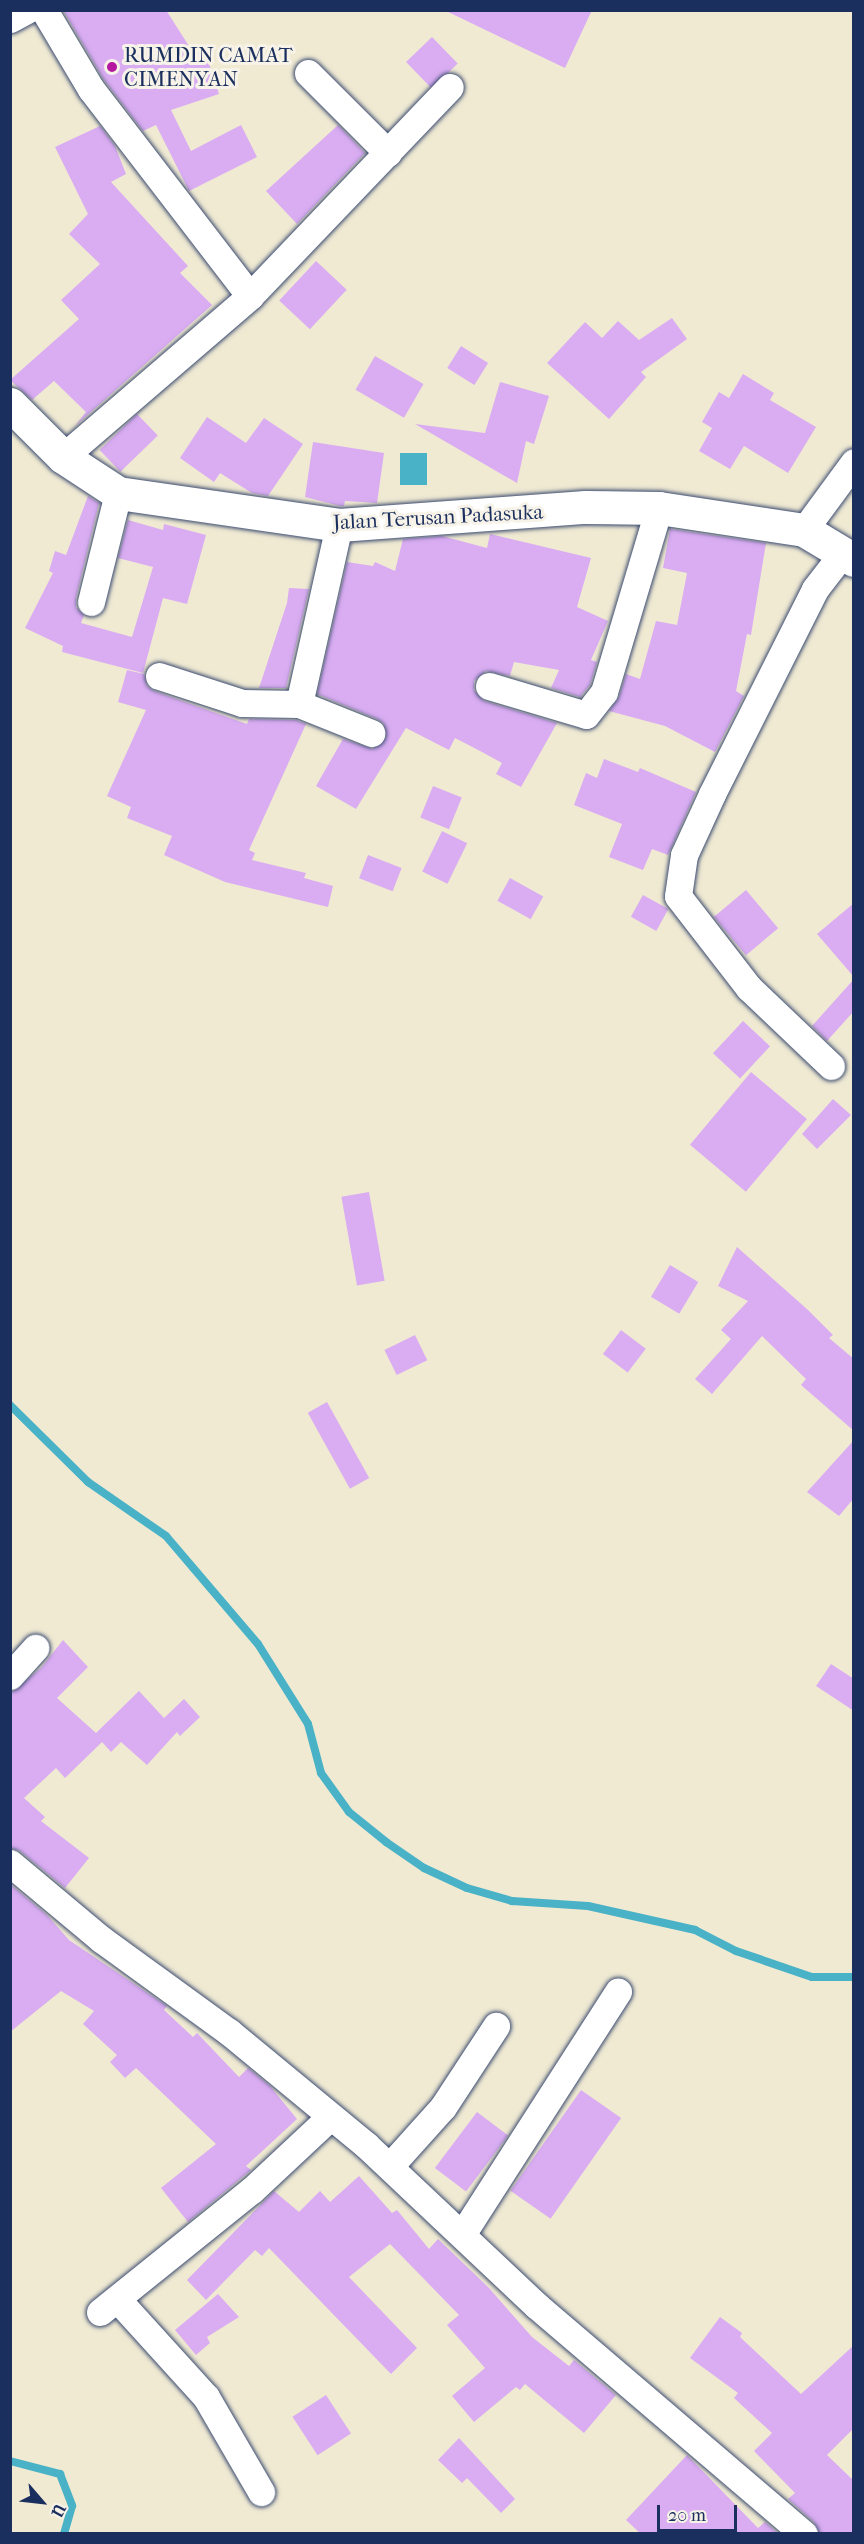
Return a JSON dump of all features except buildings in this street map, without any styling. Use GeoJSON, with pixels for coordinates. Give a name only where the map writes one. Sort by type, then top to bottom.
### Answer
{"type":"FeatureCollection","features":[{"type":"Feature","properties":{"kind":"street"},"geometry":{"type":"LineString","coordinates":[[10,20],[27,10]]}},
{"type":"Feature","properties":{"kind":"street"},"geometry":{"type":"LineString","coordinates":[[44,10],[91,89],[250,296]]}},
{"type":"Feature","properties":{"kind":"street"},"geometry":{"type":"LineString","coordinates":[[308,73],[388,153]]}},
{"type":"Feature","properties":{"kind":"street"},"geometry":{"type":"LineString","coordinates":[[63,457],[250,296],[450,87]]}},
{"type":"Feature","properties":{"kind":"street","name":"Jalan Terusan Padasuka"},"geometry":{"type":"LineString","coordinates":[[10,404],[63,457],[118,493],[339,525],[585,507],[659,508],[804,530],[848,557]]}},
{"type":"Feature","properties":{"kind":"street"},"geometry":{"type":"LineString","coordinates":[[804,530],[854,462]]}},
{"type":"Feature","properties":{"kind":"street"},"geometry":{"type":"LineString","coordinates":[[91,602],[118,493]]}},
{"type":"Feature","properties":{"kind":"street"},"geometry":{"type":"LineString","coordinates":[[489,686],[586,715],[604,692],[659,508]]}},
{"type":"Feature","properties":{"kind":"street"},"geometry":{"type":"LineString","coordinates":[[298,704],[339,525]]}},
{"type":"Feature","properties":{"kind":"street"},"geometry":{"type":"LineString","coordinates":[[831,1066],[749,988],[678,896],[684,855],[805,608],[848,557]]}},
{"type":"Feature","properties":{"kind":"street"},"geometry":{"type":"LineString","coordinates":[[159,676],[242,703],[298,704],[371,733]]}},
{"type":"Feature","properties":{"kind":"street"},"geometry":{"type":"LineString","coordinates":[[10,1676],[35,1648]]}},
{"type":"Feature","properties":{"kind":"street"},"geometry":{"type":"LineString","coordinates":[[10,1863],[101,1939],[229,2032],[390,2166],[463,2233],[537,2306],[804,2534]]}},
{"type":"Feature","properties":{"kind":"street"},"geometry":{"type":"LineString","coordinates":[[463,2233],[618,1992]]}},
{"type":"Feature","properties":{"kind":"street"},"geometry":{"type":"LineString","coordinates":[[390,2166],[443,2107],[496,2026]]}},
{"type":"Feature","properties":{"kind":"street"},"geometry":{"type":"LineString","coordinates":[[261,2492],[206,2397],[109,2306],[252,2190],[330,2117]]}},
{"type":"Feature","properties":{"kind":"water"},"geometry":{"type":"Polygon","coordinates":[[[400,453],[427,453],[427,485],[400,485],[400,453]]]}},
{"type":"Feature","properties":{"kind":"waterway"},"geometry":{"type":"LineString","coordinates":[[10,1405],[88,1482],[166,1536],[258,1644],[308,1724],[321,1773],[349,1812],[386,1842],[424,1868],[467,1888],[512,1901],[588,1906],[695,1930],[736,1951],[812,1977],[854,1977]]}},
{"type":"Feature","properties":{"kind":"waterway"},"geometry":{"type":"LineString","coordinates":[[10,2461],[60,2474],[72,2506],[64,2534]]}},
{"type":"Feature","properties":{"kind":"place","name":"RUMDIN CAMAT CIMENYAN"},"geometry":{"type":"Point","coordinates":[112,67]}}]}
